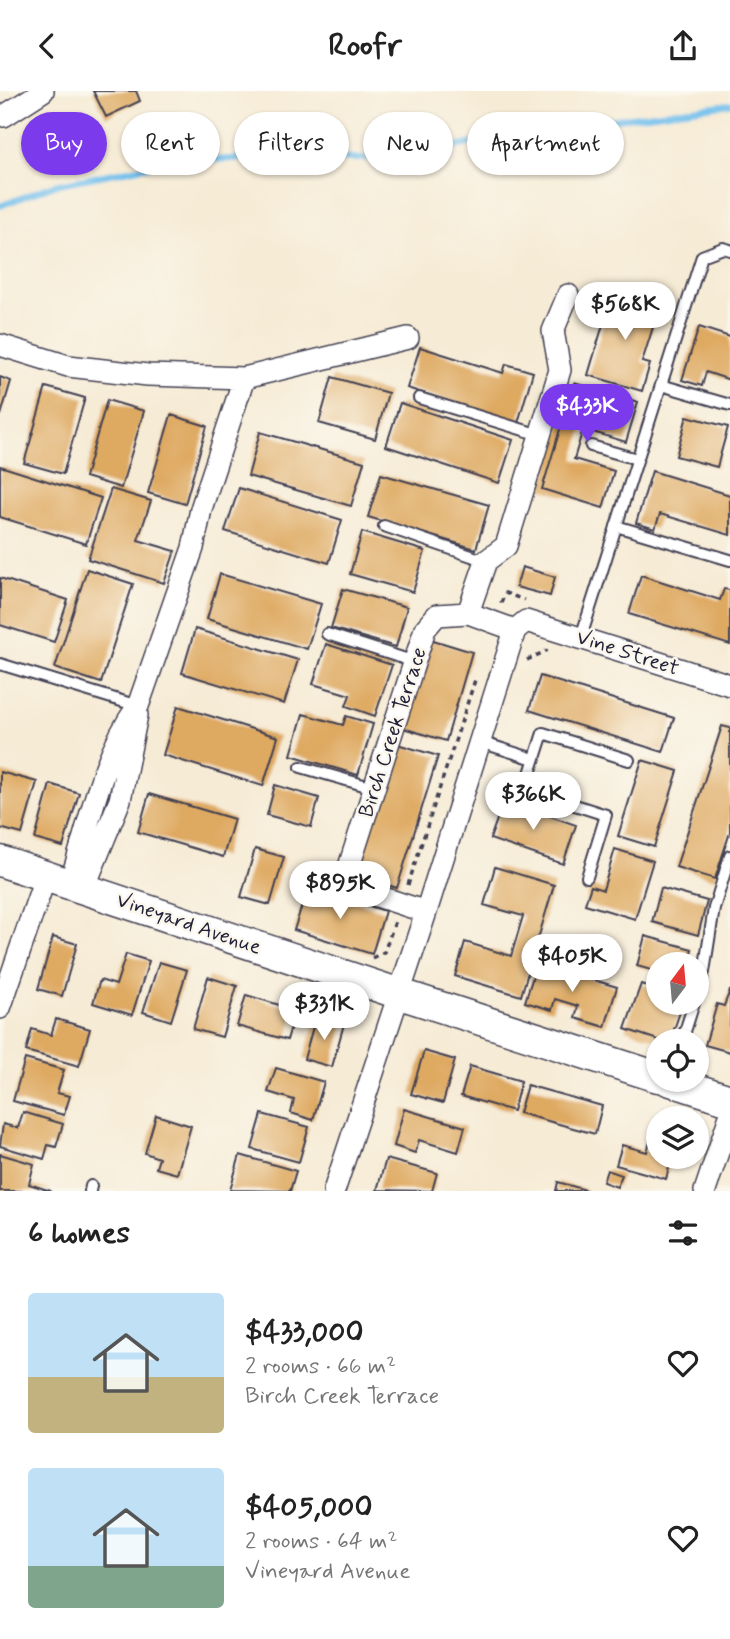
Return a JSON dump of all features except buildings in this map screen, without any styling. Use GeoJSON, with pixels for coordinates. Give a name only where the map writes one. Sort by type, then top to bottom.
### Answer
{"type":"FeatureCollection","features":[{"type":"Feature","properties":{"kind":"street"},"geometry":{"type":"LineString","coordinates":[[4,116],[43,91]]}},
{"type":"Feature","properties":{"kind":"street"},"geometry":{"type":"LineString","coordinates":[[468,613],[486,561],[506,545],[560,370],[554,331],[568,295]]}},
{"type":"Feature","properties":{"kind":"street"},"geometry":{"type":"LineString","coordinates":[[0,345],[68,366],[148,375],[244,378],[408,338]]}},
{"type":"Feature","properties":{"kind":"street"},"geometry":{"type":"LineString","coordinates":[[0,1008],[67,882],[120,800],[137,723],[138,706],[193,548],[201,509],[244,378]]}},
{"type":"Feature","properties":{"kind":"street","name":"Birch Creek Terrace"},"geometry":{"type":"LineString","coordinates":[[426,912],[353,888],[347,873],[425,629],[437,615],[468,613],[494,622],[521,625]]}},
{"type":"Feature","properties":{"kind":"street"},"geometry":{"type":"LineString","coordinates":[[334,1191],[397,993],[521,625]]}},
{"type":"Feature","properties":{"kind":"street","name":"Vine Street"},"geometry":{"type":"LineString","coordinates":[[521,625],[581,637],[730,685]]}},
{"type":"Feature","properties":{"kind":"street","name":"Vineyard Avenue"},"geometry":{"type":"LineString","coordinates":[[0,860],[646,1073]]}},
{"type":"Feature","properties":{"kind":"street"},"geometry":{"type":"LineString","coordinates":[[706,1092],[730,1100]]}},
{"type":"Feature","properties":{"kind":"street"},"geometry":{"type":"LineString","coordinates":[[705,1191],[730,1116]]}},
{"type":"Feature","properties":{"kind":"lane"},"geometry":{"type":"LineString","coordinates":[[581,637],[702,256],[723,248],[730,250]]}},
{"type":"Feature","properties":{"kind":"lane"},"geometry":{"type":"LineString","coordinates":[[661,385],[730,405]]}},
{"type":"Feature","properties":{"kind":"lane"},"geometry":{"type":"LineString","coordinates":[[419,398],[540,435]]}},
{"type":"Feature","properties":{"kind":"lane"},"geometry":{"type":"LineString","coordinates":[[591,446],[637,459]]}},
{"type":"Feature","properties":{"kind":"lane"},"geometry":{"type":"LineString","coordinates":[[384,526],[486,561]]}},
{"type":"Feature","properties":{"kind":"lane"},"geometry":{"type":"LineString","coordinates":[[616,526],[730,560]]}},
{"type":"Feature","properties":{"kind":"lane"},"geometry":{"type":"LineString","coordinates":[[327,634],[415,662]]}},
{"type":"Feature","properties":{"kind":"lane"},"geometry":{"type":"LineString","coordinates":[[0,664],[138,706]]}},
{"type":"Feature","properties":{"kind":"lane"},"geometry":{"type":"LineString","coordinates":[[587,877],[606,815],[525,789],[543,733],[629,760]]}},
{"type":"Feature","properties":{"kind":"lane"},"geometry":{"type":"LineString","coordinates":[[480,742],[534,759]]}},
{"type":"Feature","properties":{"kind":"lane"},"geometry":{"type":"LineString","coordinates":[[300,767],[374,788]]}},
{"type":"Feature","properties":{"kind":"lane"},"geometry":{"type":"LineString","coordinates":[[707,952],[713,908],[730,856]]}},
{"type":"Feature","properties":{"kind":"path"},"geometry":{"type":"LineString","coordinates":[[494,622],[505,593]]}},
{"type":"Feature","properties":{"kind":"path"},"geometry":{"type":"LineString","coordinates":[[365,961],[384,952],[477,674]]}},
{"type":"Feature","properties":{"kind":"waterway"},"geometry":{"type":"LineString","coordinates":[[0,206],[54,185],[169,162],[273,157],[362,159],[455,147],[533,130],[730,104]]}}]}
